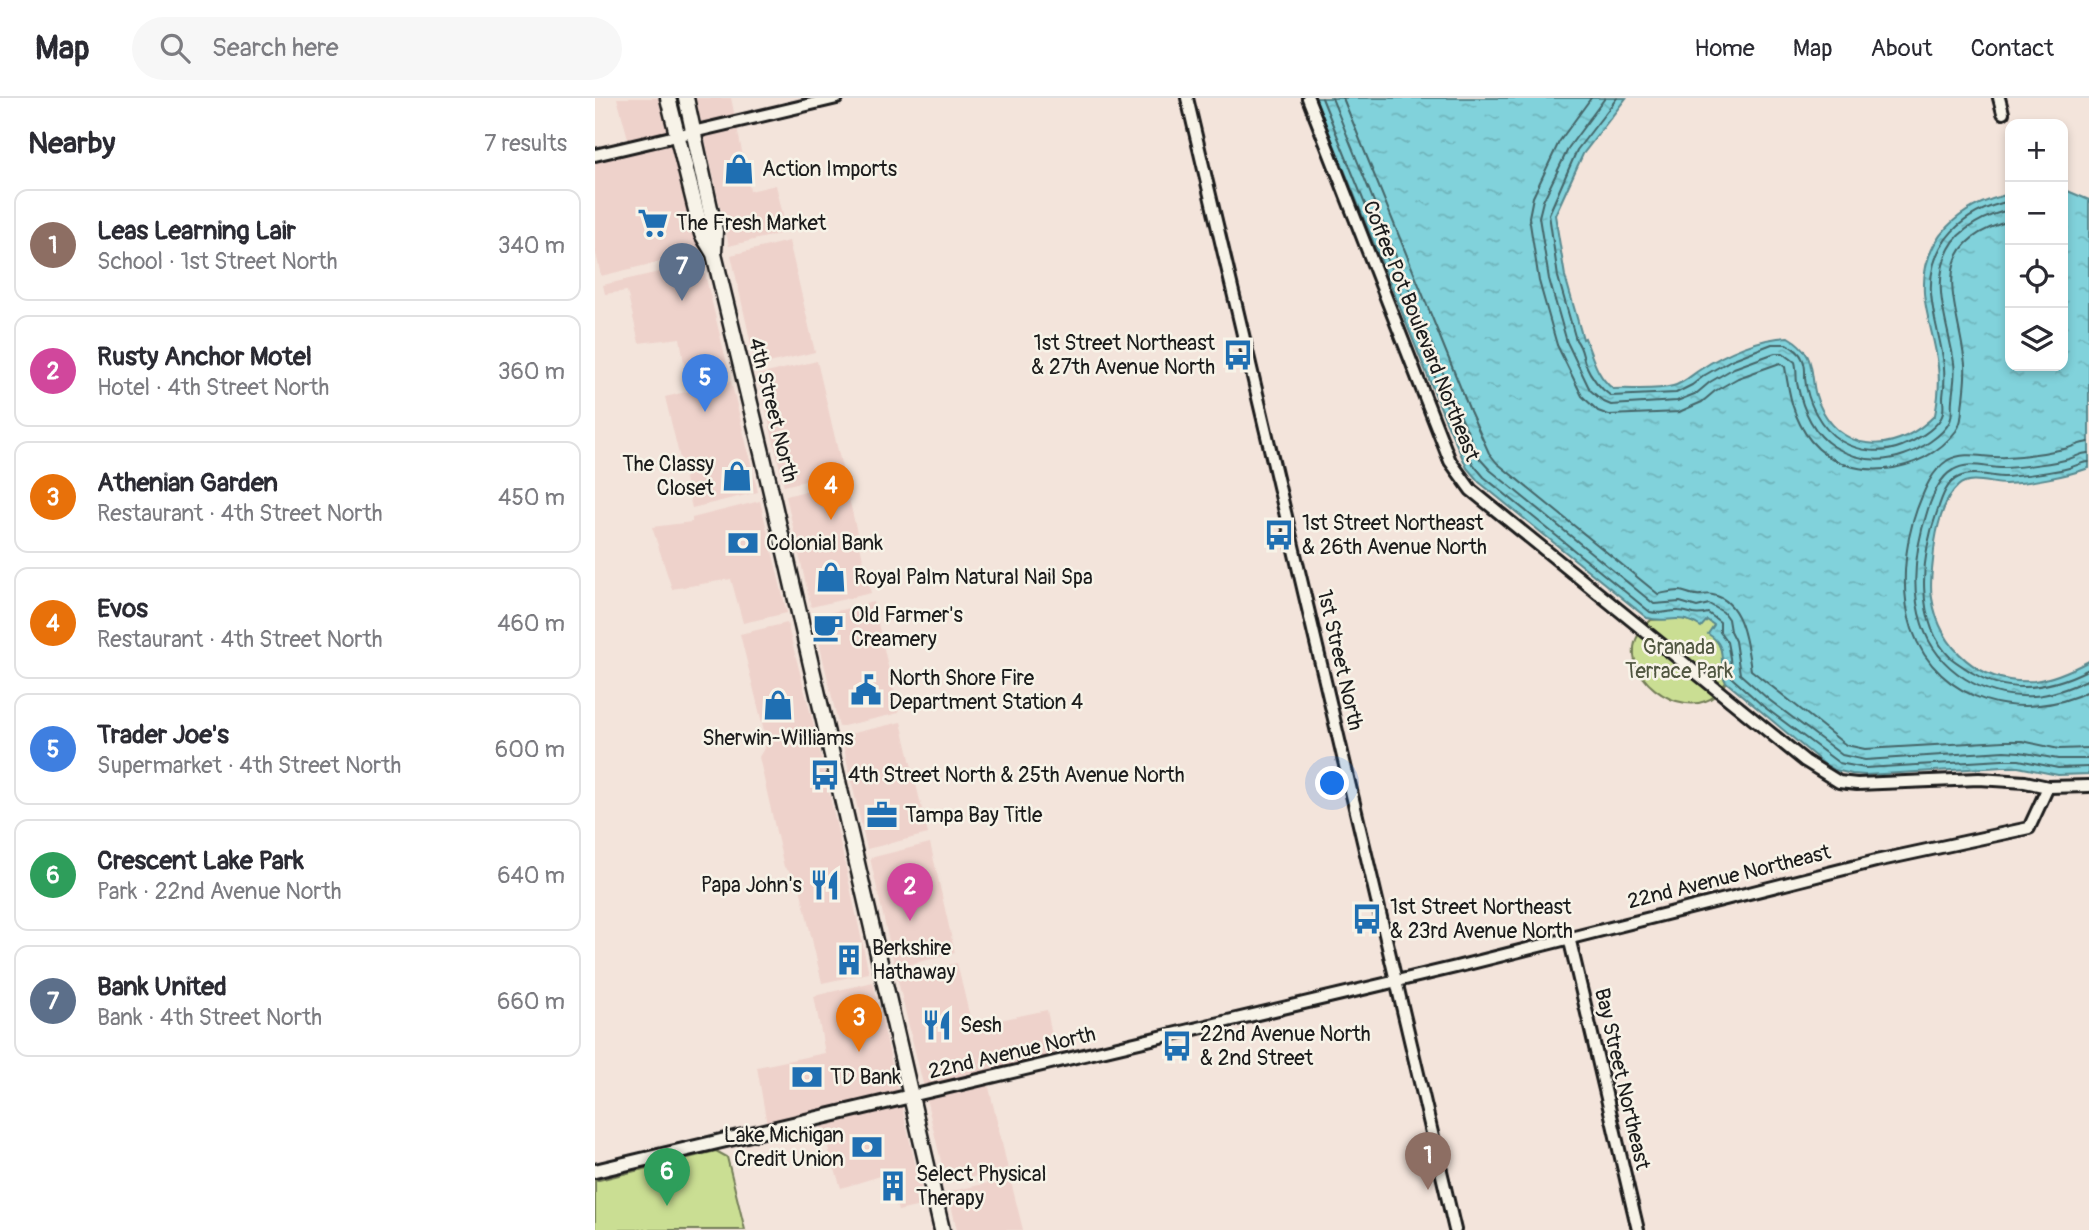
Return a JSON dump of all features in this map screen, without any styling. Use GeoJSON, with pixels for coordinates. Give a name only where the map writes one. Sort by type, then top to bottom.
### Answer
{"type":"FeatureCollection","features":[{"type":"Feature","properties":{"kind":"main road","name":"4th Street North"},"geometry":{"type":"LineString","coordinates":[[668,98],[702,234],[713,254],[762,453],[942,1230]]}},
{"type":"Feature","properties":{"kind":"main road","name":"4th Street North"},"geometry":{"type":"LineString","coordinates":[[686,98],[715,231],[713,254]]}},
{"type":"Feature","properties":{"kind":"main road","name":"22nd Avenue North"},"geometry":{"type":"LineString","coordinates":[[595,1171],[911,1096]]}},
{"type":"Feature","properties":{"kind":"street"},"geometry":{"type":"LineString","coordinates":[[595,155],[837,98]]}},
{"type":"Feature","properties":{"kind":"street","name":"1st Street North"},"geometry":{"type":"LineString","coordinates":[[1187,98],[1455,1230]]}},
{"type":"Feature","properties":{"kind":"street","name":"Coffee Pot Boulevard Northeast"},"geometry":{"type":"LineString","coordinates":[[1308,98],[1450,461],[1471,491],[1805,761],[1839,782],[1857,784],[1991,779],[2048,787],[2089,786]]}},
{"type":"Feature","properties":{"kind":"street"},"geometry":{"type":"LineString","coordinates":[[2001,98],[2008,111]]}},
{"type":"Feature","properties":{"kind":"street","name":"22nd Avenue Northeast"},"geometry":{"type":"LineString","coordinates":[[1396,981],[1876,861],[2029,828],[2048,787]]}},
{"type":"Feature","properties":{"kind":"street","name":"Bay Street Northeast"},"geometry":{"type":"LineString","coordinates":[[1569,937],[1638,1230]]}},
{"type":"Feature","properties":{"kind":"street","name":"22nd Avenue North"},"geometry":{"type":"LineString","coordinates":[[911,1096],[1396,981]]}},
{"type":"Feature","properties":{"kind":"shaded area"},"geometry":{"type":"Polygon","coordinates":[[[617,98],[663,98],[671,132],[629,142],[617,98]]]}},
{"type":"Feature","properties":{"kind":"shaded area"},"geometry":{"type":"Polygon","coordinates":[[[695,98],[731,98],[735,117],[702,125],[695,98]]]}},
{"type":"Feature","properties":{"kind":"shaded area"},"geometry":{"type":"Polygon","coordinates":[[[737,127],[750,191],[776,185],[787,232],[729,246],[704,135],[737,127]]]}},
{"type":"Feature","properties":{"kind":"shaded area"},"geometry":{"type":"Polygon","coordinates":[[[674,142],[700,252],[601,276],[595,249],[595,163],[674,142]]]}},
{"type":"Feature","properties":{"kind":"shaded area"},"geometry":{"type":"Polygon","coordinates":[[[789,241],[815,352],[756,366],[731,255],[789,241]]]}},
{"type":"Feature","properties":{"kind":"shaded area"},"geometry":{"type":"Polygon","coordinates":[[[702,262],[729,372],[687,382],[680,338],[639,343],[627,291],[605,294],[603,285],[702,262]]]}},
{"type":"Feature","properties":{"kind":"shaded area"},"geometry":{"type":"Polygon","coordinates":[[[817,361],[843,472],[784,486],[758,375],[817,361]]]}},
{"type":"Feature","properties":{"kind":"shaded area"},"geometry":{"type":"Polygon","coordinates":[[[731,381],[758,492],[692,508],[665,397],[731,381]]]}},
{"type":"Feature","properties":{"kind":"shaded area"},"geometry":{"type":"Polygon","coordinates":[[[845,481],[871,593],[811,607],[786,496],[845,481]]]}},
{"type":"Feature","properties":{"kind":"shaded area"},"geometry":{"type":"Polygon","coordinates":[[[760,501],[787,613],[743,623],[731,579],[672,589],[652,527],[692,522],[692,518],[760,501]]]}},
{"type":"Feature","properties":{"kind":"shaded area"},"geometry":{"type":"Polygon","coordinates":[[[873,602],[899,713],[839,727],[813,617],[873,602]]]}},
{"type":"Feature","properties":{"kind":"shaded area"},"geometry":{"type":"Polygon","coordinates":[[[787,623],[818,742],[869,973],[822,983],[798,879],[784,867],[759,757],[767,743],[740,634],[787,623]]]}},
{"type":"Feature","properties":{"kind":"shaded area"},"geometry":{"type":"Polygon","coordinates":[[[901,722],[928,834],[867,849],[841,736],[901,722]]]}},
{"type":"Feature","properties":{"kind":"shaded area"},"geometry":{"type":"Polygon","coordinates":[[[930,843],[955,953],[895,968],[870,858],[930,843]]]}},
{"type":"Feature","properties":{"kind":"shaded area"},"geometry":{"type":"Polygon","coordinates":[[[957,963],[972,1026],[1047,1010],[1056,1057],[924,1088],[897,977],[957,963]]]}},
{"type":"Feature","properties":{"kind":"shaded area"},"geometry":{"type":"Polygon","coordinates":[[[873,982],[899,1094],[767,1125],[757,1067],[825,1053],[814,996],[873,982]]]}},
{"type":"Feature","properties":{"kind":"shaded area"},"geometry":{"type":"Polygon","coordinates":[[[988,1083],[1008,1169],[946,1183],[926,1098],[988,1083]]]}},
{"type":"Feature","properties":{"kind":"shaded area"},"geometry":{"type":"Polygon","coordinates":[[[901,1103],[925,1205],[898,1211],[887,1174],[841,1188],[820,1123],[901,1103]]]}},
{"type":"Feature","properties":{"kind":"shaded area"},"geometry":{"type":"Polygon","coordinates":[[[1010,1178],[1023,1230],[957,1230],[948,1192],[1010,1178]]]}},
{"type":"Feature","properties":{"kind":"green space","name":"Granada Terrace Park"},"geometry":{"type":"Polygon","coordinates":[[[1679,618],[1693,622],[1707,619],[1715,625],[1726,682],[1716,695],[1702,702],[1686,703],[1669,698],[1643,677],[1636,663],[1634,647],[1645,625],[1651,620],[1679,618]]]}},
{"type":"Feature","properties":{"kind":"green space"},"geometry":{"type":"Polygon","coordinates":[[[716,1151],[727,1157],[745,1230],[595,1230],[595,1181],[716,1151]]]}},
{"type":"Feature","properties":{"kind":"water"},"geometry":{"type":"Polygon","coordinates":[[[1315,98],[1626,98],[1583,154],[1555,215],[1565,276],[1583,339],[1585,338],[1603,378],[1613,389],[1666,388],[1681,383],[1732,352],[1754,343],[1788,337],[1806,353],[1817,399],[1833,425],[1846,436],[1876,444],[1907,436],[1935,415],[1939,373],[1924,293],[1929,256],[1947,227],[1975,206],[1992,199],[2005,195],[2005,371],[2068,371],[2068,191],[2089,200],[2089,468],[2025,482],[2005,484],[1968,481],[1958,486],[1944,507],[1939,525],[1931,586],[1932,598],[1944,633],[1966,660],[1981,670],[2015,681],[2034,681],[2069,671],[2089,661],[2089,774],[2058,775],[2018,767],[1865,775],[1835,770],[1726,682],[1719,645],[1708,634],[1714,625],[1707,620],[1701,627],[1680,619],[1647,618],[1479,482],[1467,468],[1315,98]]]}},
{"type":"Feature","properties":{"kind":"place","name":"Action Imports"},"geometry":{"type":"Point","coordinates":[739,169]}},
{"type":"Feature","properties":{"kind":"place","name":"The Fresh Market"},"geometry":{"type":"Point","coordinates":[653,223]}},
{"type":"Feature","properties":{"kind":"place","name":"Bank United"},"geometry":{"type":"Point","coordinates":[682,301]}},
{"type":"Feature","properties":{"kind":"place","name":"1st Street Northeast & 27th Avenue North"},"geometry":{"type":"Point","coordinates":[1238,355]}},
{"type":"Feature","properties":{"kind":"place","name":"Trader Joe's"},"geometry":{"type":"Point","coordinates":[705,412]}},
{"type":"Feature","properties":{"kind":"place","name":"The Classy Closet"},"geometry":{"type":"Point","coordinates":[737,476]}},
{"type":"Feature","properties":{"kind":"place","name":"Evos"},"geometry":{"type":"Point","coordinates":[831,520]}},
{"type":"Feature","properties":{"kind":"place","name":"1st Street Northeast & 26th Avenue North"},"geometry":{"type":"Point","coordinates":[1279,535]}},
{"type":"Feature","properties":{"kind":"place","name":"Colonial Bank"},"geometry":{"type":"Point","coordinates":[743,543]}},
{"type":"Feature","properties":{"kind":"place","name":"Royal Palm Natural Nail Spa"},"geometry":{"type":"Point","coordinates":[831,577]}},
{"type":"Feature","properties":{"kind":"place","name":"Old Farmer's Creamery"},"geometry":{"type":"Point","coordinates":[828,627]}},
{"type":"Feature","properties":{"kind":"place","name":"North Shore Fire Department Station 4"},"geometry":{"type":"Point","coordinates":[866,690]}},
{"type":"Feature","properties":{"kind":"place","name":"Sherwin-Williams"},"geometry":{"type":"Point","coordinates":[778,705]}},
{"type":"Feature","properties":{"kind":"place","name":"4th Street North & 25th Avenue North"},"geometry":{"type":"Point","coordinates":[825,775]}},
{"type":"Feature","properties":{"kind":"place","name":"Tampa Bay Title"},"geometry":{"type":"Point","coordinates":[882,815]}},
{"type":"Feature","properties":{"kind":"place","name":"Papa John's"},"geometry":{"type":"Point","coordinates":[825,885]}},
{"type":"Feature","properties":{"kind":"place","name":"1st Street Northeast & 23rd Avenue North"},"geometry":{"type":"Point","coordinates":[1367,919]}},
{"type":"Feature","properties":{"kind":"place","name":"Rusty Anchor Motel"},"geometry":{"type":"Point","coordinates":[910,921]}},
{"type":"Feature","properties":{"kind":"place","name":"Berkshire Hathaway"},"geometry":{"type":"Point","coordinates":[849,960]}},
{"type":"Feature","properties":{"kind":"place","name":"Sesh"},"geometry":{"type":"Point","coordinates":[937,1025]}},
{"type":"Feature","properties":{"kind":"place","name":"22nd Avenue North & 2nd Street"},"geometry":{"type":"Point","coordinates":[1177,1046]}},
{"type":"Feature","properties":{"kind":"place","name":"Athenian Garden"},"geometry":{"type":"Point","coordinates":[859,1052]}},
{"type":"Feature","properties":{"kind":"place","name":"TD Bank"},"geometry":{"type":"Point","coordinates":[807,1077]}},
{"type":"Feature","properties":{"kind":"place","name":"Lake Michigan Credit Union"},"geometry":{"type":"Point","coordinates":[867,1147]}},
{"type":"Feature","properties":{"kind":"place","name":"Select Physical Therapy"},"geometry":{"type":"Point","coordinates":[893,1186]}},
{"type":"Feature","properties":{"kind":"place","name":"Leas Learning Lair"},"geometry":{"type":"Point","coordinates":[1428,1190]}},
{"type":"Feature","properties":{"kind":"place","name":"Crescent Lake Park"},"geometry":{"type":"Point","coordinates":[667,1206]}}]}
